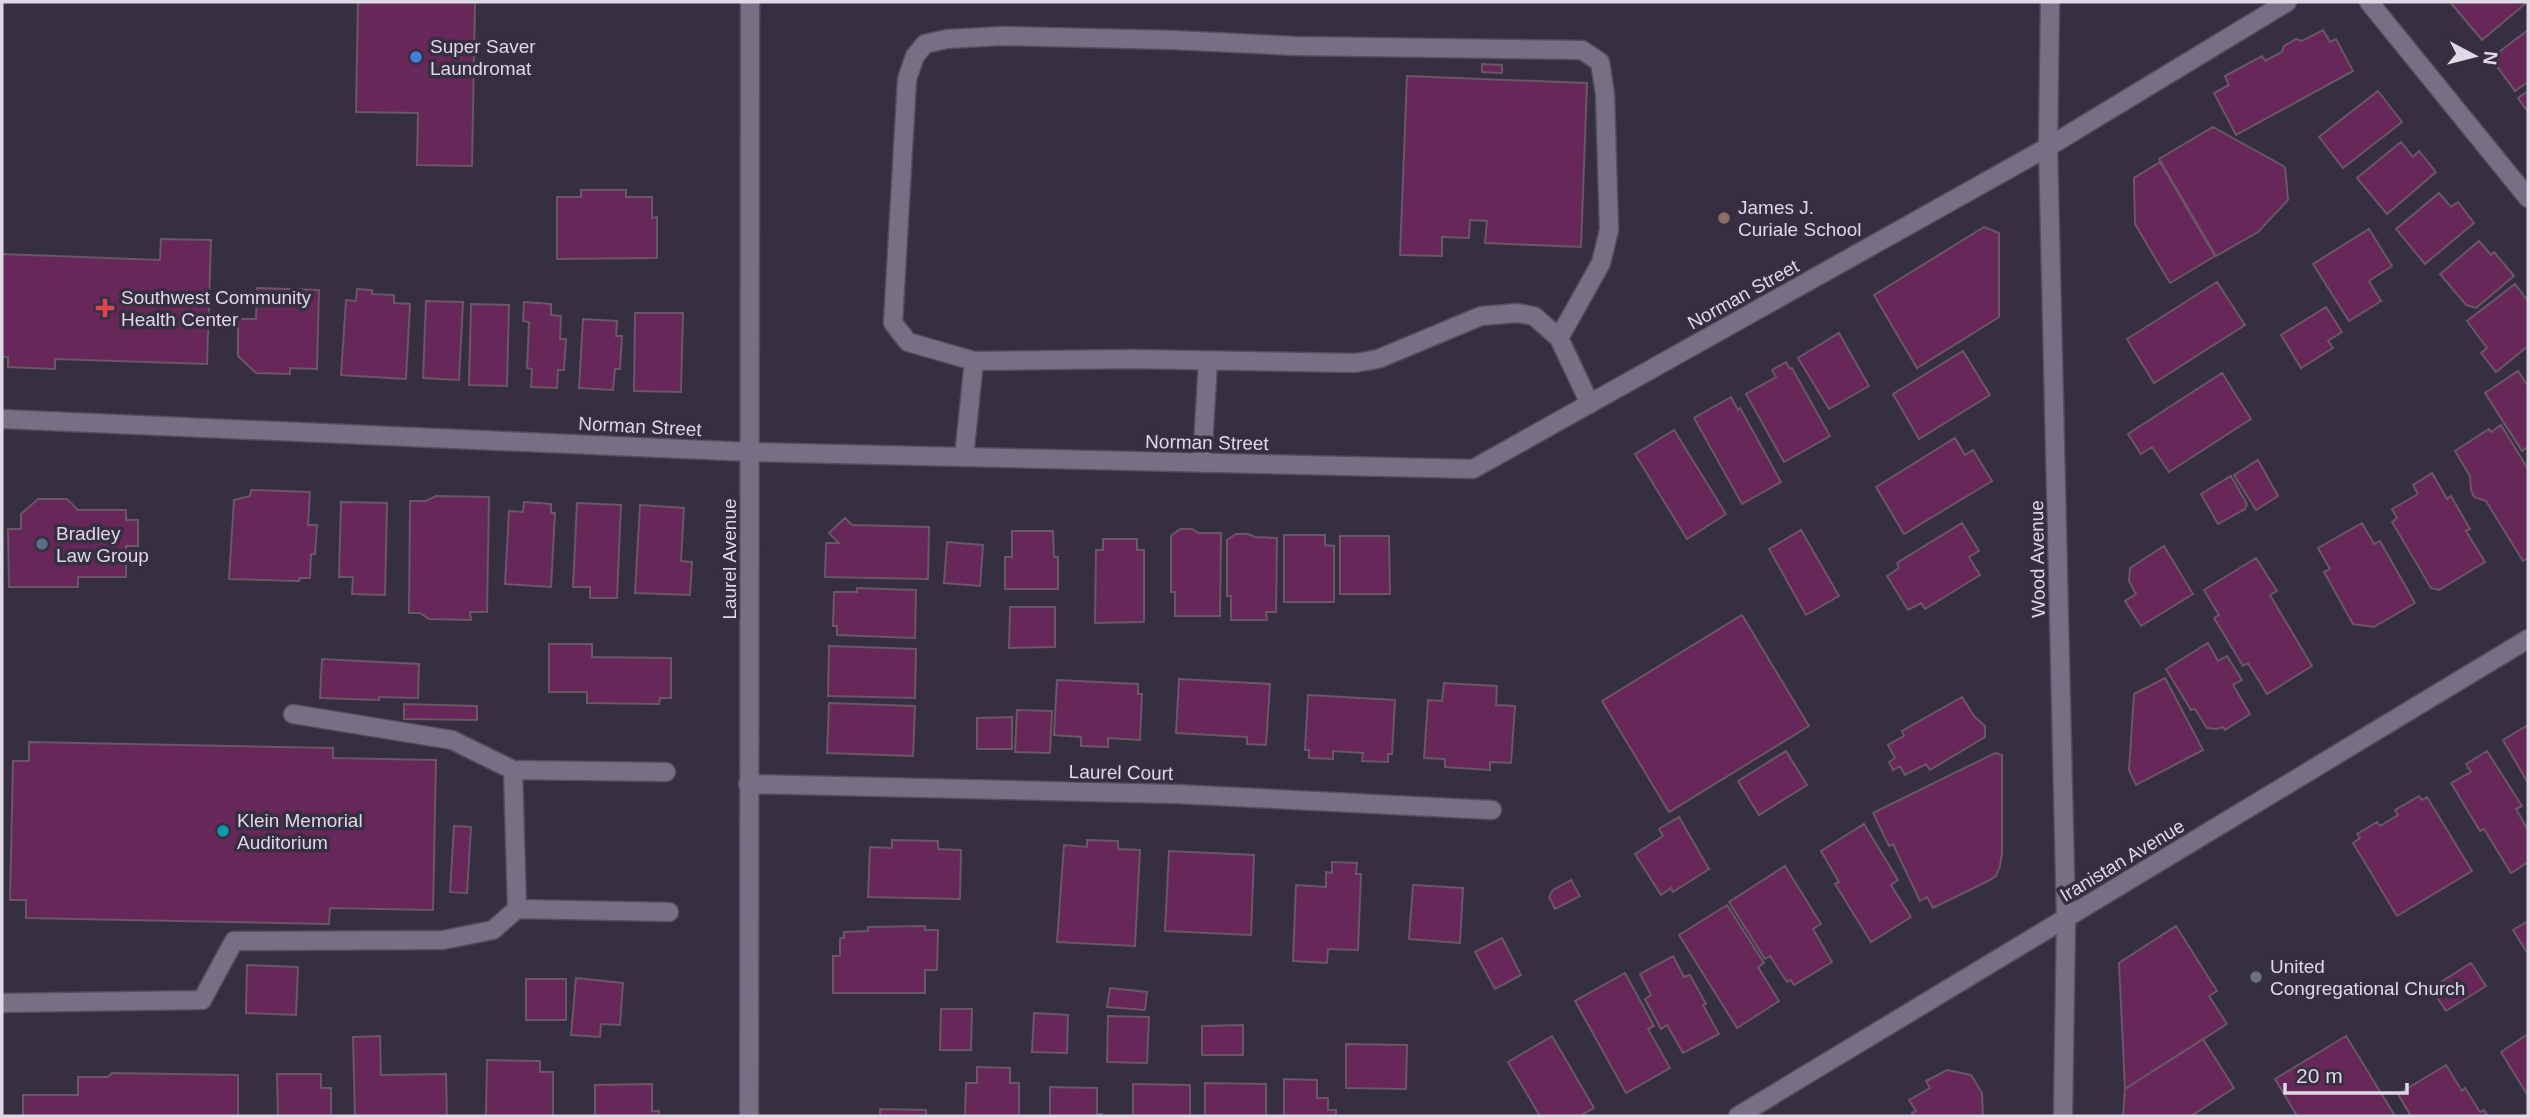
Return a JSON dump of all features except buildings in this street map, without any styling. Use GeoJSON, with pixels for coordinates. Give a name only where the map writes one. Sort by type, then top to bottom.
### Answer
{"type":"FeatureCollection","features":[{"type":"Feature","properties":{"kind":"street","name":"Laurel Avenue"},"geometry":{"type":"LineString","coordinates":[[749,1116],[750,2]]}},
{"type":"Feature","properties":{"kind":"street","name":"Wood Avenue"},"geometry":{"type":"LineString","coordinates":[[2050,2],[2048,147],[2066,918],[2063,1116]]}},
{"type":"Feature","properties":{"kind":"street","name":"Norman Street"},"geometry":{"type":"LineString","coordinates":[[2,419],[751,452],[1474,469],[2048,147],[2287,2]]}},
{"type":"Feature","properties":{"kind":"street"},"geometry":{"type":"LineString","coordinates":[[2369,2],[2528,198]]}},
{"type":"Feature","properties":{"kind":"street"},"geometry":{"type":"LineString","coordinates":[[1559,338],[1601,263],[1609,230],[1605,94],[1600,62],[1582,50],[1296,46],[1172,40],[988,37],[947,39],[925,44],[915,56],[907,79],[893,323],[908,342],[974,361],[1355,363],[1378,359],[1481,316],[1517,313],[1534,316],[1559,338],[1590,404]]}},
{"type":"Feature","properties":{"kind":"street"},"geometry":{"type":"LineString","coordinates":[[964,457],[974,361]]}},
{"type":"Feature","properties":{"kind":"street"},"geometry":{"type":"LineString","coordinates":[[1202,463],[1208,361]]}},
{"type":"Feature","properties":{"kind":"street","name":"Iranistan Avenue"},"geometry":{"type":"LineString","coordinates":[[1738,1116],[2528,639]]}},
{"type":"Feature","properties":{"kind":"street"},"geometry":{"type":"LineString","coordinates":[[293,714],[452,740],[513,770],[666,772]]}},
{"type":"Feature","properties":{"kind":"street"},"geometry":{"type":"LineString","coordinates":[[513,770],[517,909]]}},
{"type":"Feature","properties":{"kind":"street","name":"Laurel Court"},"geometry":{"type":"LineString","coordinates":[[748,784],[1176,794],[1492,810]]}},
{"type":"Feature","properties":{"kind":"street"},"geometry":{"type":"LineString","coordinates":[[2,1003],[202,1000],[234,941],[443,940],[492,930],[517,909],[668,912]]}},
{"type":"Feature","properties":{"kind":"place","name":"Super Saver Laundromat"},"geometry":{"type":"Point","coordinates":[416,57]}},
{"type":"Feature","properties":{"kind":"place","name":"James J. Curiale School"},"geometry":{"type":"Point","coordinates":[1724,218]}},
{"type":"Feature","properties":{"kind":"place","name":"Southwest Community Health Center"},"geometry":{"type":"Point","coordinates":[105,308]}},
{"type":"Feature","properties":{"kind":"place","name":"Bradley Law Group"},"geometry":{"type":"Point","coordinates":[42,544]}},
{"type":"Feature","properties":{"kind":"place","name":"Klein Memorial Auditorium"},"geometry":{"type":"Point","coordinates":[223,831]}},
{"type":"Feature","properties":{"kind":"place","name":"United Congregational Church"},"geometry":{"type":"Point","coordinates":[2256,977]}}]}
